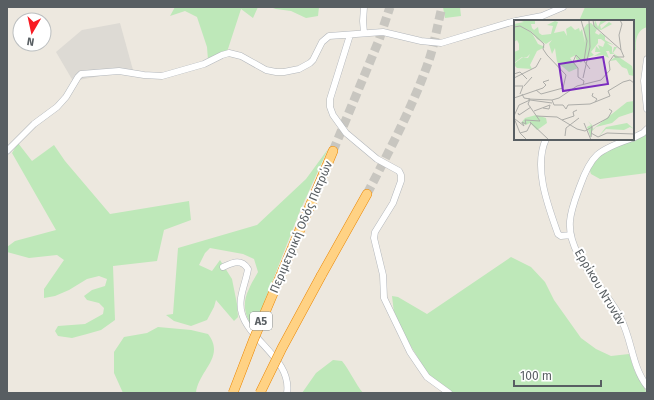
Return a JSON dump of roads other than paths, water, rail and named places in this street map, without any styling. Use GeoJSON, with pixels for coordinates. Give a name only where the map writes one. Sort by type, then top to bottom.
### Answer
{"type":"FeatureCollection","features":[{"type":"Feature","properties":{"kind":"highway","name":"Περιμετρική Οδός Πατρών"},"geometry":{"type":"LineString","coordinates":[[233,393],[253,341],[333,151]]}},
{"type":"Feature","properties":{"kind":"highway","name":"Α5"},"geometry":{"type":"LineString","coordinates":[[260,393],[282,348],[367,194]]}},
{"type":"Feature","properties":{"kind":"street"},"geometry":{"type":"LineString","coordinates":[[364,7],[362,21],[364,33]]}},
{"type":"Feature","properties":{"kind":"street"},"geometry":{"type":"LineString","coordinates":[[520,20],[542,16],[563,7]]}},
{"type":"Feature","properties":{"kind":"street"},"geometry":{"type":"LineString","coordinates":[[7,151],[34,124],[57,107],[66,97],[81,74],[120,71],[144,76],[162,76],[204,64],[222,55],[229,54],[238,55],[266,70],[284,72],[298,69],[310,63],[322,42],[329,36],[387,33],[421,41],[441,43],[514,21]]}},
{"type":"Feature","properties":{"kind":"street"},"geometry":{"type":"LineString","coordinates":[[350,35],[330,99],[330,108],[337,122],[346,133],[377,159],[399,171],[401,175],[393,203],[375,232],[374,238],[383,275],[384,298],[410,352],[420,367],[427,377],[449,393]]}},
{"type":"Feature","properties":{"kind":"street"},"geometry":{"type":"LineString","coordinates":[[647,59],[644,84],[647,109]]}},
{"type":"Feature","properties":{"kind":"street"},"geometry":{"type":"LineString","coordinates":[[634,138],[647,129]]}},
{"type":"Feature","properties":{"kind":"street"},"geometry":{"type":"LineString","coordinates":[[546,140],[542,148],[541,170],[550,211],[558,234],[561,236],[571,236]]}},
{"type":"Feature","properties":{"kind":"street","name":"Ερρίκου Ντυνάν"},"geometry":{"type":"LineString","coordinates":[[628,140],[600,152],[590,163],[572,209],[570,222],[571,236],[577,252],[586,268],[620,316],[643,382],[647,386]]}},
{"type":"Feature","properties":{"kind":"street"},"geometry":{"type":"LineString","coordinates":[[223,267],[233,262],[240,262],[245,264],[248,269],[240,301],[241,314],[249,328],[270,351],[284,374],[287,382],[286,393]]}},
{"type":"Feature","properties":{"kind":"tunnel"},"geometry":{"type":"LineString","coordinates":[[333,151],[379,40],[390,7]]}},
{"type":"Feature","properties":{"kind":"tunnel"},"geometry":{"type":"LineString","coordinates":[[367,194],[399,131],[421,82],[432,52],[442,7]]}}]}
